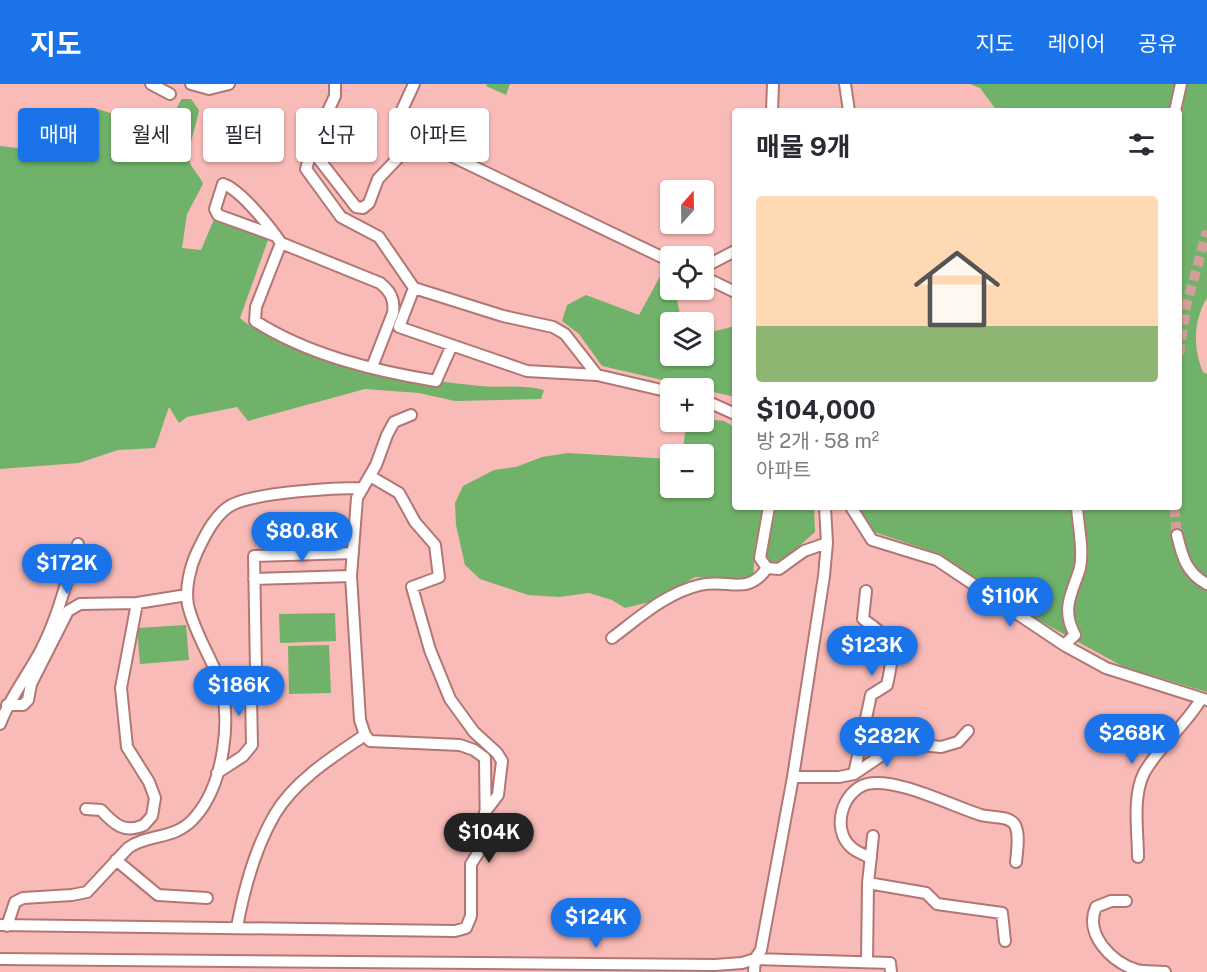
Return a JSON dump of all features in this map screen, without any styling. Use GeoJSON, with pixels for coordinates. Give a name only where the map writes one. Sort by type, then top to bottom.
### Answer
{"type":"FeatureCollection","features":[{"type":"Feature","properties":{"kind":"street"},"geometry":{"type":"LineString","coordinates":[[151,84],[170,94]]}},
{"type":"Feature","properties":{"kind":"street"},"geometry":{"type":"LineString","coordinates":[[191,84],[209,89],[229,84]]}},
{"type":"Feature","properties":{"kind":"street"},"geometry":{"type":"LineString","coordinates":[[330,108],[335,96],[335,84]]}},
{"type":"Feature","properties":{"kind":"street"},"geometry":{"type":"LineString","coordinates":[[403,108],[414,84]]}},
{"type":"Feature","properties":{"kind":"street"},"geometry":{"type":"LineString","coordinates":[[772,108],[773,84]]}},
{"type":"Feature","properties":{"kind":"street"},"geometry":{"type":"LineString","coordinates":[[845,84],[849,108]]}},
{"type":"Feature","properties":{"kind":"street"},"geometry":{"type":"LineString","coordinates":[[1176,108],[1181,84]]}},
{"type":"Feature","properties":{"kind":"street"},"geometry":{"type":"LineString","coordinates":[[308,162],[306,169],[341,217],[379,237],[414,288],[503,316],[553,327],[565,334],[597,375]]}},
{"type":"Feature","properties":{"kind":"street"},"geometry":{"type":"LineString","coordinates":[[322,162],[356,207],[363,208],[369,203],[378,179],[394,162]]}},
{"type":"Feature","properties":{"kind":"street"},"geometry":{"type":"LineString","coordinates":[[464,162],[660,256]]}},
{"type":"Feature","properties":{"kind":"street"},"geometry":{"type":"LineString","coordinates":[[278,240],[262,219],[223,184],[215,209],[218,215],[380,283],[390,291],[394,304],[393,313],[372,367]]}},
{"type":"Feature","properties":{"kind":"street"},"geometry":{"type":"LineString","coordinates":[[278,240],[256,307],[255,321],[270,331],[316,350],[372,367],[436,381],[452,345]]}},
{"type":"Feature","properties":{"kind":"street"},"geometry":{"type":"LineString","coordinates":[[714,262],[732,253]]}},
{"type":"Feature","properties":{"kind":"street"},"geometry":{"type":"LineString","coordinates":[[714,282],[732,291]]}},
{"type":"Feature","properties":{"kind":"street"},"geometry":{"type":"LineString","coordinates":[[414,288],[399,327],[527,371],[597,375],[660,390]]}},
{"type":"Feature","properties":{"kind":"street"},"geometry":{"type":"LineString","coordinates":[[714,404],[732,411]]}},
{"type":"Feature","properties":{"kind":"street"},"geometry":{"type":"LineString","coordinates":[[363,488],[290,492],[235,503],[207,531],[191,565],[187,595],[198,636],[222,690],[224,748],[217,773],[202,807],[189,824],[164,837],[135,842],[83,894],[22,898],[15,902],[4,926],[454,931],[466,928],[471,916],[471,864],[486,841],[485,758],[474,750],[460,745],[370,741],[365,735],[360,720],[351,576],[357,498],[363,488],[370,476],[394,422],[411,415]]}},
{"type":"Feature","properties":{"kind":"street"},"geometry":{"type":"LineString","coordinates":[[370,476],[399,493],[415,522],[435,545],[439,577],[412,586],[430,650],[450,699],[474,732],[497,753],[502,761],[498,795],[485,812]]}},
{"type":"Feature","properties":{"kind":"street"},"geometry":{"type":"LineString","coordinates":[[768,510],[760,558],[767,568],[778,569],[804,551],[827,543]]}},
{"type":"Feature","properties":{"kind":"street"},"geometry":{"type":"LineString","coordinates":[[754,972],[755,959],[761,950],[793,777],[827,543],[825,510]]}},
{"type":"Feature","properties":{"kind":"street"},"geometry":{"type":"LineString","coordinates":[[853,510],[872,540],[937,560],[1064,645],[1106,668],[1204,699],[1144,773],[1138,804],[1138,857]]}},
{"type":"Feature","properties":{"kind":"street"},"geometry":{"type":"LineString","coordinates":[[1064,645],[1075,635],[1068,616],[1069,601],[1080,567],[1077,510]]}},
{"type":"Feature","properties":{"kind":"street"},"geometry":{"type":"LineString","coordinates":[[1177,535],[1183,561],[1191,572],[1207,584]]}},
{"type":"Feature","properties":{"kind":"street"},"geometry":{"type":"LineString","coordinates":[[0,724],[7,705],[41,650],[59,604],[78,544]]}},
{"type":"Feature","properties":{"kind":"street"},"geometry":{"type":"LineString","coordinates":[[217,773],[243,756],[252,745],[251,696],[256,670],[254,556],[353,553]]}},
{"type":"Feature","properties":{"kind":"street"},"geometry":{"type":"LineString","coordinates":[[612,638],[678,591],[703,584],[750,584],[759,579],[767,568]]}},
{"type":"Feature","properties":{"kind":"street"},"geometry":{"type":"LineString","coordinates":[[254,579],[351,576]]}},
{"type":"Feature","properties":{"kind":"street"},"geometry":{"type":"LineString","coordinates":[[854,774],[871,695],[887,685],[894,656],[883,633],[863,620],[866,591]]}},
{"type":"Feature","properties":{"kind":"street"},"geometry":{"type":"LineString","coordinates":[[7,705],[23,705],[28,700],[31,684],[68,611],[80,604],[137,603],[187,595]]}},
{"type":"Feature","properties":{"kind":"street"},"geometry":{"type":"LineString","coordinates":[[86,809],[101,810],[116,826],[126,829],[144,825],[154,809],[155,798],[149,782],[127,747],[121,688],[137,603]]}},
{"type":"Feature","properties":{"kind":"street"},"geometry":{"type":"LineString","coordinates":[[793,777],[839,777],[854,774],[900,743],[941,747],[958,741],[968,731]]}},
{"type":"Feature","properties":{"kind":"street"},"geometry":{"type":"LineString","coordinates":[[237,927],[255,859],[276,813],[290,795],[325,763],[365,735]]}},
{"type":"Feature","properties":{"kind":"street"},"geometry":{"type":"LineString","coordinates":[[871,858],[850,846],[842,832],[841,816],[844,803],[852,791],[866,784],[879,783],[915,790],[983,816],[1008,819],[1015,825],[1018,837],[1016,862]]}},
{"type":"Feature","properties":{"kind":"street"},"geometry":{"type":"LineString","coordinates":[[867,962],[868,883],[873,836]]}},
{"type":"Feature","properties":{"kind":"street"},"geometry":{"type":"LineString","coordinates":[[116,860],[158,895],[207,898]]}},
{"type":"Feature","properties":{"kind":"street"},"geometry":{"type":"LineString","coordinates":[[868,883],[926,894],[937,903],[1002,913],[1005,941]]}},
{"type":"Feature","properties":{"kind":"street"},"geometry":{"type":"LineString","coordinates":[[1126,901],[1102,902],[1096,907],[1092,916],[1099,941],[1116,958],[1137,970],[1165,972]]}},
{"type":"Feature","properties":{"kind":"street"},"geometry":{"type":"LineString","coordinates":[[0,959],[715,965],[742,963],[755,959],[890,963],[891,972]]}},
{"type":"Feature","properties":{"kind":"green space"},"geometry":{"type":"Polygon","coordinates":[[[487,84],[510,84],[506,95],[486,86],[487,84]]]}},
{"type":"Feature","properties":{"kind":"green space"},"geometry":{"type":"Polygon","coordinates":[[[970,84],[1207,84],[1207,298],[1199,316],[1196,344],[1203,372],[1207,374],[1207,692],[1124,667],[1038,620],[925,549],[874,532],[864,521],[859,510],[1182,510],[1182,108],[995,108],[980,88],[970,84]]]}},
{"type":"Feature","properties":{"kind":"green space"},"geometry":{"type":"Polygon","coordinates":[[[182,99],[191,99],[199,110],[191,144],[191,108],[176,108],[182,99]]]}},
{"type":"Feature","properties":{"kind":"green space"},"geometry":{"type":"Polygon","coordinates":[[[99,110],[111,113],[111,162],[190,162],[200,178],[203,184],[187,214],[182,248],[201,250],[215,217],[246,224],[268,240],[240,318],[255,329],[279,341],[348,363],[436,381],[480,386],[536,388],[544,390],[541,399],[455,401],[419,393],[365,389],[248,421],[237,407],[187,417],[179,423],[169,407],[155,448],[118,450],[79,463],[0,469],[0,146],[18,148],[18,162],[99,162],[99,110]]]}},
{"type":"Feature","properties":{"kind":"green space"},"geometry":{"type":"Polygon","coordinates":[[[660,276],[660,300],[677,300],[680,312],[660,312],[660,366],[714,366],[714,331],[732,327],[732,396],[714,392],[714,378],[660,380],[602,366],[579,334],[562,321],[567,305],[586,295],[639,315],[660,276]]]}},
{"type":"Feature","properties":{"kind":"green space"},"geometry":{"type":"Polygon","coordinates":[[[714,420],[724,421],[732,425],[732,510],[765,510],[755,545],[753,581],[695,577],[654,601],[625,608],[612,600],[589,593],[559,597],[528,595],[480,579],[465,565],[456,525],[455,503],[463,486],[494,470],[516,467],[542,457],[568,453],[660,458],[660,498],[714,498],[714,444],[683,444],[685,432],[714,432],[714,420]]]}},
{"type":"Feature","properties":{"kind":"green space"},"geometry":{"type":"Polygon","coordinates":[[[773,510],[814,510],[815,532],[781,562],[770,562],[766,553],[773,510]]]}},
{"type":"Feature","properties":{"kind":"green space"},"geometry":{"type":"Polygon","coordinates":[[[335,613],[336,641],[280,643],[279,614],[335,613]]]}},
{"type":"Feature","properties":{"kind":"green space"},"geometry":{"type":"Polygon","coordinates":[[[186,625],[189,660],[140,664],[137,628],[186,625]]]}},
{"type":"Feature","properties":{"kind":"green space"},"geometry":{"type":"Polygon","coordinates":[[[329,645],[331,693],[289,694],[288,646],[329,645]]]}},
{"type":"Feature","properties":{"kind":"tunnel"},"geometry":{"type":"LineString","coordinates":[[1182,334],[1186,307],[1207,231]]}},
{"type":"Feature","properties":{"kind":"tunnel"},"geometry":{"type":"LineString","coordinates":[[1174,510],[1177,535]]}}]}
